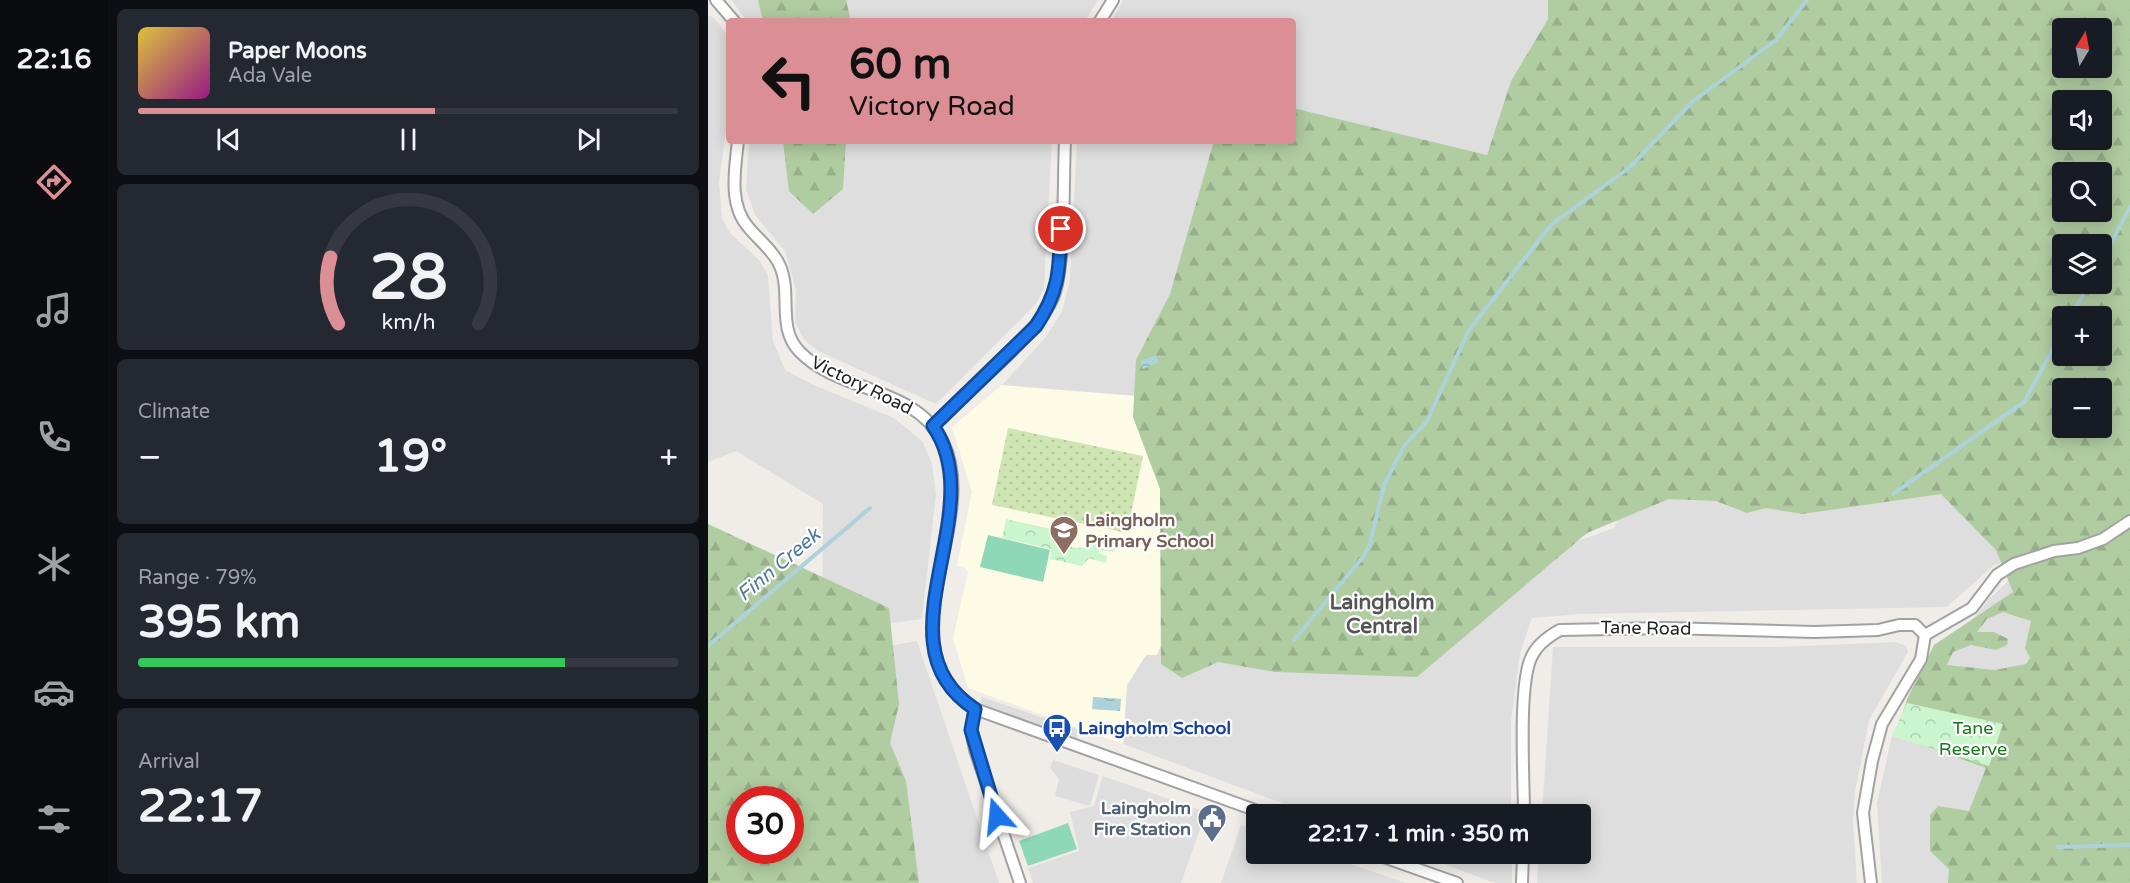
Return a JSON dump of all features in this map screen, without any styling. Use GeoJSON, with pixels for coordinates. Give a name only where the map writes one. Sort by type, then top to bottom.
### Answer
{"type":"FeatureCollection","features":[{"type":"Feature","properties":{"kind":"street"},"geometry":{"type":"LineString","coordinates":[[716,0],[731,18]]}},
{"type":"Feature","properties":{"kind":"street"},"geometry":{"type":"LineString","coordinates":[[1102,18],[1113,0]]}},
{"type":"Feature","properties":{"kind":"street","name":"Victory Road"},"geometry":{"type":"LineString","coordinates":[[738,144],[734,176],[737,205],[743,221],[774,256],[782,270],[786,288],[786,326],[799,352],[819,366],[912,408],[933,426],[948,455],[952,480],[950,514],[934,596],[934,648],[950,687],[975,709],[1246,807]]}},
{"type":"Feature","properties":{"kind":"street"},"geometry":{"type":"LineString","coordinates":[[933,426],[1036,326],[1054,298],[1059,273],[1065,144]]}},
{"type":"Feature","properties":{"kind":"street"},"geometry":{"type":"LineString","coordinates":[[1871,883],[1863,813],[1872,761],[1882,724],[1921,659],[1925,635],[1972,608],[1997,575],[2014,564],[2103,539],[2130,521]]}},
{"type":"Feature","properties":{"kind":"street","name":"Tane Road"},"geometry":{"type":"LineString","coordinates":[[1524,804],[1524,691],[1528,669],[1531,658],[1547,638],[1560,630],[1665,628],[1815,632],[1878,630],[1899,625],[1915,625],[1925,635]]}},
{"type":"Feature","properties":{"kind":"street"},"geometry":{"type":"LineString","coordinates":[[975,709],[971,730],[975,750],[1020,883]]}},
{"type":"Feature","properties":{"kind":"street"},"geometry":{"type":"LineString","coordinates":[[1403,864],[1457,883]]}},
{"type":"Feature","properties":{"kind":"street"},"geometry":{"type":"LineString","coordinates":[[1522,883],[1523,864]]}},
{"type":"Feature","properties":{"kind":"shaded area"},"geometry":{"type":"Polygon","coordinates":[[[731,0],[1098,0],[1087,18],[745,18],[731,0]]]}},
{"type":"Feature","properties":{"kind":"shaded area"},"geometry":{"type":"Polygon","coordinates":[[[1123,0],[1548,0],[1548,19],[1511,81],[1487,155],[1296,109],[1296,18],[1113,18],[1123,0]]]}},
{"type":"Feature","properties":{"kind":"shaded area"},"geometry":{"type":"Polygon","coordinates":[[[708,15],[714,18],[726,33],[726,131],[719,182],[722,218],[730,233],[760,261],[768,276],[773,341],[785,370],[811,384],[894,418],[923,442],[932,464],[936,494],[922,619],[822,633],[823,504],[736,451],[708,462],[708,15]]]}},
{"type":"Feature","properties":{"kind":"shaded area"},"geometry":{"type":"Polygon","coordinates":[[[749,144],[1052,144],[1044,288],[1036,304],[936,404],[820,352],[804,340],[795,321],[796,290],[785,251],[755,215],[746,189],[749,144]]]}},
{"type":"Feature","properties":{"kind":"shaded area"},"geometry":{"type":"Polygon","coordinates":[[[1077,144],[1213,144],[1212,150],[1476,578],[1614,528],[1723,288],[1964,474],[2038,546],[1993,566],[1947,607],[1580,614],[1532,618],[1520,653],[1511,722],[1511,804],[1285,804],[1123,744],[1127,685],[1146,655],[1002,385],[1045,338],[1062,312],[1070,279],[1077,144]]]}},
{"type":"Feature","properties":{"kind":"shaded area","name":"Laingholm Primary School"},"geometry":{"type":"Polygon","coordinates":[[[1002,385],[1174,399],[1164,639],[1157,655],[1146,655],[1127,685],[1123,744],[968,688],[953,638],[968,572],[965,568],[957,566],[972,492],[952,427],[1002,385]]]}},
{"type":"Feature","properties":{"kind":"shaded area"},"geometry":{"type":"Polygon","coordinates":[[[2067,561],[2027,686],[1910,697],[1989,599],[2020,570],[2067,561]]]}},
{"type":"Feature","properties":{"kind":"shaded area"},"geometry":{"type":"Polygon","coordinates":[[[917,641],[999,883],[895,883],[821,657],[917,641]]]}},
{"type":"Feature","properties":{"kind":"shaded area"},"geometry":{"type":"Polygon","coordinates":[[[1896,642],[1906,646],[1908,652],[1869,720],[1855,792],[1853,821],[1857,883],[1537,883],[1538,864],[1591,864],[1591,804],[1543,804],[1553,647],[1775,647],[1896,642]]]}},
{"type":"Feature","properties":{"kind":"shaded area"},"geometry":{"type":"Polygon","coordinates":[[[982,697],[1079,730],[1077,738],[980,704],[982,697]]]}},
{"type":"Feature","properties":{"kind":"shaded area"},"geometry":{"type":"Polygon","coordinates":[[[1892,736],[1989,766],[1953,883],[1882,883],[1877,803],[1892,736]]]}},
{"type":"Feature","properties":{"kind":"shaded area"},"geometry":{"type":"Polygon","coordinates":[[[1053,760],[1099,775],[1090,806],[1055,796],[1059,779],[1050,768],[1053,760]]]}},
{"type":"Feature","properties":{"kind":"shaded area"},"geometry":{"type":"Polygon","coordinates":[[[1103,776],[1206,812],[1181,883],[1033,883],[1028,868],[1079,851],[1070,812],[1094,806],[1103,776]]]}},
{"type":"Feature","properties":{"kind":"shaded area"},"geometry":{"type":"Polygon","coordinates":[[[1241,825],[1246,827],[1246,864],[1351,864],[1406,883],[1221,883],[1241,825]]]}},
{"type":"Feature","properties":{"kind":"shaded area"},"geometry":{"type":"Polygon","coordinates":[[[1443,864],[1512,864],[1512,883],[1495,883],[1443,864]]]}},
{"type":"Feature","properties":{"kind":"green space"},"geometry":{"type":"Polygon","coordinates":[[[758,0],[846,0],[850,18],[762,18],[758,0]]]}},
{"type":"Feature","properties":{"kind":"green space"},"geometry":{"type":"Polygon","coordinates":[[[1548,0],[2130,0],[2130,883],[1948,883],[1949,869],[1930,851],[1930,815],[1938,806],[1969,811],[1986,768],[1895,735],[1908,697],[1934,645],[2013,592],[1996,550],[1941,494],[1802,514],[1766,508],[1747,513],[1716,501],[1669,499],[1587,533],[1417,677],[1275,672],[1218,662],[1182,678],[1161,664],[1160,489],[1133,417],[1136,360],[1170,294],[1213,144],[1296,144],[1296,109],[1487,155],[1511,81],[1548,19],[1548,0]],[[2003,612],[1987,619],[1977,632],[1994,632],[2008,639],[2007,645],[1996,650],[1971,645],[1953,652],[1947,665],[1995,670],[2026,664],[2030,658],[2025,648],[2031,621],[2003,612]]]}},
{"type":"Feature","properties":{"kind":"green space"},"geometry":{"type":"Polygon","coordinates":[[[783,144],[846,144],[843,189],[813,214],[789,191],[783,144]]]}},
{"type":"Feature","properties":{"kind":"green space"},"geometry":{"type":"Polygon","coordinates":[[[1008,428],[1143,456],[1127,533],[992,505],[1008,428]]]}},
{"type":"Feature","properties":{"kind":"green space"},"geometry":{"type":"Polygon","coordinates":[[[1006,519],[1056,530],[1055,538],[1071,547],[1091,547],[1093,534],[1116,538],[1114,552],[1099,550],[1099,553],[1107,556],[1106,563],[1089,558],[1082,566],[1050,559],[1051,549],[1002,538],[1006,519]]]}},
{"type":"Feature","properties":{"kind":"green space"},"geometry":{"type":"Polygon","coordinates":[[[708,524],[889,608],[899,704],[890,743],[906,781],[919,883],[708,883],[708,524]]]}},
{"type":"Feature","properties":{"kind":"green space"},"geometry":{"type":"Polygon","coordinates":[[[988,535],[1050,550],[1043,582],[980,567],[988,535]]]}},
{"type":"Feature","properties":{"kind":"green space","name":"Tane Reserve"},"geometry":{"type":"Polygon","coordinates":[[[1907,703],[2003,724],[1989,766],[1892,736],[1907,703]]]}},
{"type":"Feature","properties":{"kind":"green space"},"geometry":{"type":"Polygon","coordinates":[[[1068,823],[1077,849],[1028,866],[1019,841],[1068,823]]]}},
{"type":"Feature","properties":{"kind":"water"},"geometry":{"type":"Polygon","coordinates":[[[1156,355],[1159,362],[1143,369],[1140,361],[1156,355]]]}},
{"type":"Feature","properties":{"kind":"water"},"geometry":{"type":"Polygon","coordinates":[[[1093,697],[1121,699],[1120,711],[1092,709],[1093,697]]]}},
{"type":"Feature","properties":{"kind":"waterway"},"geometry":{"type":"LineString","coordinates":[[1294,640],[1363,557],[1370,544],[1384,485],[1404,446],[1427,421],[1469,330],[1551,225],[1630,167],[1692,102],[1776,40],[1807,0]]}},
{"type":"Feature","properties":{"kind":"waterway"},"geometry":{"type":"LineString","coordinates":[[2112,241],[2130,207]]}},
{"type":"Feature","properties":{"kind":"waterway"},"geometry":{"type":"LineString","coordinates":[[2077,306],[2083,294]]}},
{"type":"Feature","properties":{"kind":"waterway"},"geometry":{"type":"LineString","coordinates":[[1893,494],[2024,402],[2052,350]]}},
{"type":"Feature","properties":{"kind":"waterway","name":"Finn Creek"},"geometry":{"type":"LineString","coordinates":[[708,646],[870,508]]}},
{"type":"Feature","properties":{"kind":"waterway"},"geometry":{"type":"LineString","coordinates":[[2058,847],[2130,845]]}},
{"type":"Feature","properties":{"kind":"place","name":"Laingholm Primary School"},"geometry":{"type":"Point","coordinates":[1064,556]}},
{"type":"Feature","properties":{"kind":"place","name":"Laingholm School"},"geometry":{"type":"Point","coordinates":[1057,754]}},
{"type":"Feature","properties":{"kind":"place","name":"Laingholm Fire Station"},"geometry":{"type":"Point","coordinates":[1212,844]}},
{"type":"Feature","properties":{"kind":"district","name":"Laingholm Central"},"geometry":{"type":"Point","coordinates":[1382,614]}},
{"type":"Feature","properties":{"kind":"route"},"geometry":{"type":"LineString","coordinates":[[997,816],[975,750],[971,730],[971,718],[975,709],[966,704],[950,687],[934,648],[932,631],[934,596],[950,514],[952,480],[948,455],[933,426],[1036,326],[1046,311],[1054,298],[1059,273],[1061,229]]}}]}
